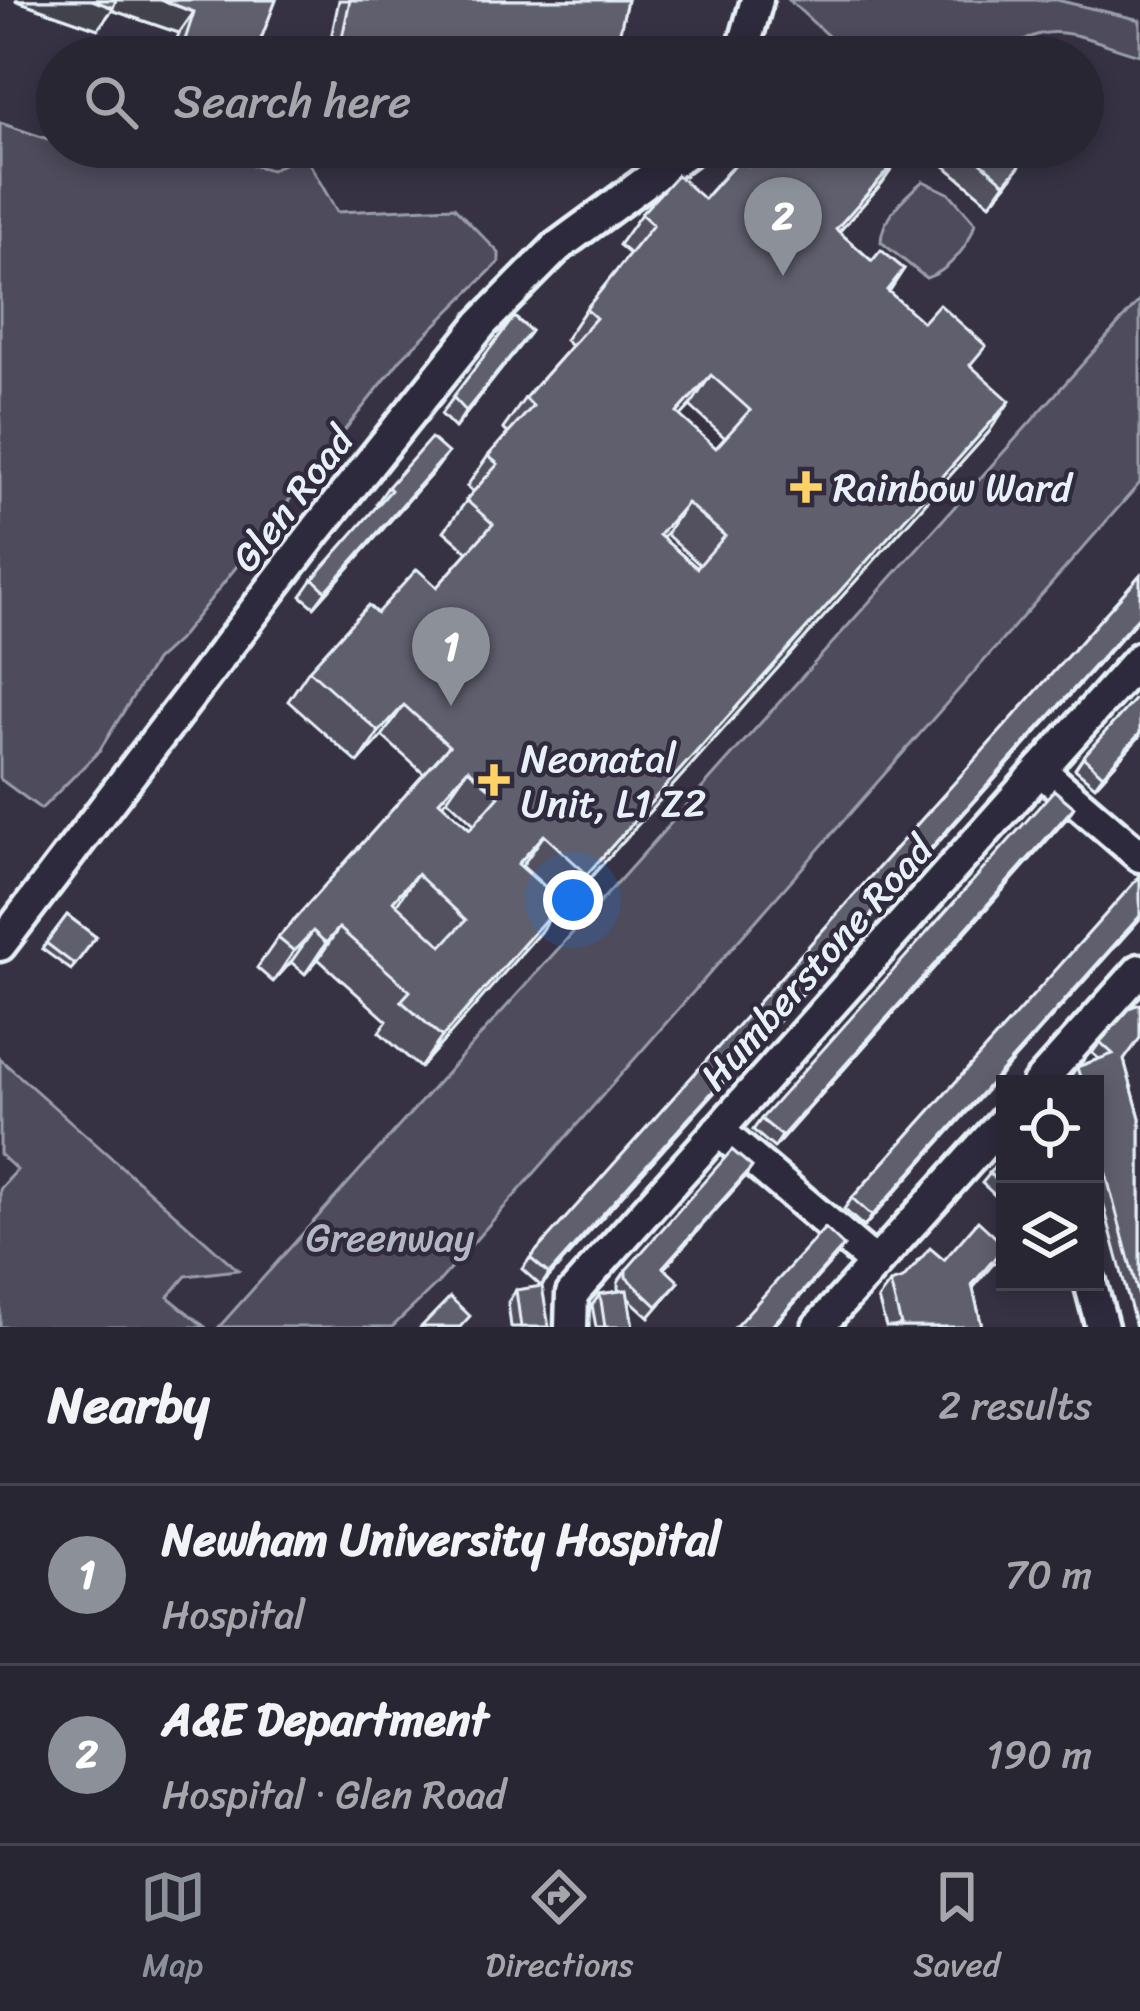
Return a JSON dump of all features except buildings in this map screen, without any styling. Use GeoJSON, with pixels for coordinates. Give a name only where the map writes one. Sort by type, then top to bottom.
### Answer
{"type":"FeatureCollection","features":[{"type":"Feature","properties":{"kind":"street"},"geometry":{"type":"LineString","coordinates":[[747,36],[757,0]]}},
{"type":"Feature","properties":{"kind":"street","name":"Glen Road"},"geometry":{"type":"LineString","coordinates":[[0,945],[317,529],[492,312],[556,248],[665,168]]}},
{"type":"Feature","properties":{"kind":"street","name":"Humberstone Road"},"geometry":{"type":"LineString","coordinates":[[571,1327],[572,1294],[1140,658]]}},
{"type":"Feature","properties":{"kind":"street"},"geometry":{"type":"LineString","coordinates":[[1040,770],[1140,856]]}},
{"type":"Feature","properties":{"kind":"street"},"geometry":{"type":"LineString","coordinates":[[1046,1075],[1140,970]]}},
{"type":"Feature","properties":{"kind":"street"},"geometry":{"type":"LineString","coordinates":[[718,1130],[875,1263]]}},
{"type":"Feature","properties":{"kind":"street"},"geometry":{"type":"LineString","coordinates":[[818,1327],[996,1130]]}},
{"type":"Feature","properties":{"kind":"street"},"geometry":{"type":"LineString","coordinates":[[1092,1291],[1102,1327]]}},
{"type":"Feature","properties":{"kind":"green space"},"geometry":{"type":"Polygon","coordinates":[[[789,0],[1057,0],[1140,20],[1140,55],[1104,43],[1104,36],[1051,32],[1033,36],[828,36],[789,0]]]}},
{"type":"Feature","properties":{"kind":"green space"},"geometry":{"type":"Polygon","coordinates":[[[0,123],[36,135],[36,168],[312,168],[337,212],[454,207],[499,253],[499,262],[401,359],[180,638],[155,661],[99,751],[41,809],[0,779],[0,123]]]}},
{"type":"Feature","properties":{"kind":"green space"},"geometry":{"type":"Polygon","coordinates":[[[923,181],[950,194],[975,223],[957,256],[926,278],[881,242],[890,216],[923,181]]]}},
{"type":"Feature","properties":{"kind":"green space","name":"Greenway"},"geometry":{"type":"Polygon","coordinates":[[[1140,300],[1140,483],[437,1284],[392,1327],[219,1327],[1140,300]]]}},
{"type":"Feature","properties":{"kind":"green space"},"geometry":{"type":"Polygon","coordinates":[[[0,1059],[238,1270],[186,1276],[168,1297],[205,1327],[0,1327],[0,1189],[17,1170],[0,1154],[0,1059]]]}},
{"type":"Feature","properties":{"kind":"place","name":"A&E Department"},"geometry":{"type":"Point","coordinates":[783,276]}},
{"type":"Feature","properties":{"kind":"place","name":"Rainbow Ward"},"geometry":{"type":"Point","coordinates":[806,487]}},
{"type":"Feature","properties":{"kind":"place","name":"Newham University Hospital"},"geometry":{"type":"Point","coordinates":[451,706]}},
{"type":"Feature","properties":{"kind":"place","name":"Neonatal Unit, L1 Z2"},"geometry":{"type":"Point","coordinates":[494,780]}}]}
